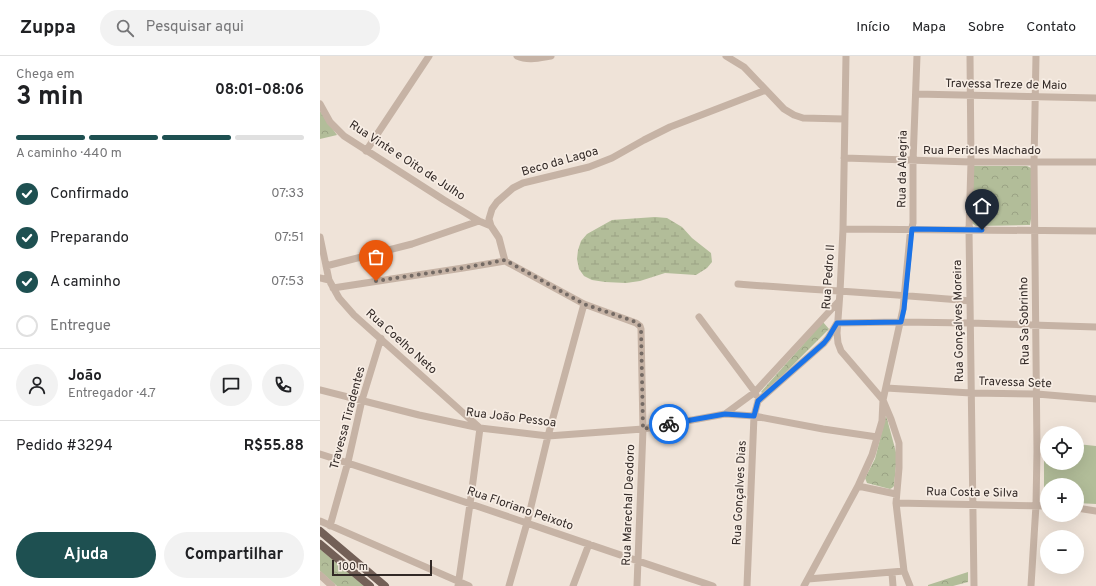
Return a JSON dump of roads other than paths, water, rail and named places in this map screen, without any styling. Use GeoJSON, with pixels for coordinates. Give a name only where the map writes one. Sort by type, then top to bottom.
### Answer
{"type":"FeatureCollection","features":[{"type":"Feature","properties":{"kind":"main road"},"geometry":{"type":"LineString","coordinates":[[320,531],[386,586]]}},
{"type":"Feature","properties":{"kind":"main road"},"geometry":{"type":"LineString","coordinates":[[320,544],[370,586]]}},
{"type":"Feature","properties":{"kind":"street"},"geometry":{"type":"LineString","coordinates":[[366,151],[429,56]]}},
{"type":"Feature","properties":{"kind":"street"},"geometry":{"type":"LineString","coordinates":[[516,56],[523,59],[531,59],[551,56]]}},
{"type":"Feature","properties":{"kind":"street"},"geometry":{"type":"LineString","coordinates":[[726,56],[744,67],[784,109],[794,116],[803,118],[844,119]]}},
{"type":"Feature","properties":{"kind":"street","name":"Rua Pedro II"},"geometry":{"type":"LineString","coordinates":[[846,56],[843,229],[840,301],[837,323],[838,343],[841,350],[883,400],[891,419],[898,444],[899,468],[896,503],[904,571],[910,586]]}},
{"type":"Feature","properties":{"kind":"street","name":"Rua da Alegria"},"geometry":{"type":"LineString","coordinates":[[883,400],[901,322],[913,223],[913,161],[917,56]]}},
{"type":"Feature","properties":{"kind":"street","name":"Rua Gonçalves Moreira"},"geometry":{"type":"LineString","coordinates":[[970,56],[971,162],[969,230],[974,586]]}},
{"type":"Feature","properties":{"kind":"street","name":"Rua Sa Sobrinho"},"geometry":{"type":"LineString","coordinates":[[1031,586],[1036,505],[1037,394],[1034,163],[1036,56]]}},
{"type":"Feature","properties":{"kind":"street","name":"Beco da Lagoa"},"geometry":{"type":"LineString","coordinates":[[491,226],[489,219],[492,209],[497,202],[502,196],[523,183],[589,167],[612,158],[670,127],[766,90]]}},
{"type":"Feature","properties":{"kind":"street","name":"Travessa Treze de Maio"},"geometry":{"type":"LineString","coordinates":[[916,94],[1096,98]]}},
{"type":"Feature","properties":{"kind":"street","name":"Rua Vinte e Oito de Julho"},"geometry":{"type":"LineString","coordinates":[[320,104],[330,122],[344,136],[444,200],[479,221],[491,226]]}},
{"type":"Feature","properties":{"kind":"street","name":"Rua Pericles Machado"},"geometry":{"type":"LineString","coordinates":[[844,158],[971,162],[1096,162]]}},
{"type":"Feature","properties":{"kind":"street"},"geometry":{"type":"LineString","coordinates":[[326,266],[412,244],[479,221]]}},
{"type":"Feature","properties":{"kind":"street"},"geometry":{"type":"LineString","coordinates":[[491,226],[499,238],[505,260]]}},
{"type":"Feature","properties":{"kind":"street"},"geometry":{"type":"LineString","coordinates":[[843,229],[1096,231]]}},
{"type":"Feature","properties":{"kind":"street","name":"Rua Coelho Neto"},"geometry":{"type":"LineString","coordinates":[[320,237],[329,280],[339,298],[354,315],[480,428]]}},
{"type":"Feature","properties":{"kind":"street"},"geometry":{"type":"LineString","coordinates":[[333,288],[505,260],[584,304],[548,436],[527,523],[509,586]]}},
{"type":"Feature","properties":{"kind":"street"},"geometry":{"type":"LineString","coordinates":[[320,278],[329,280]]}},
{"type":"Feature","properties":{"kind":"street"},"geometry":{"type":"LineString","coordinates":[[738,284],[840,292],[905,295],[970,301]]}},
{"type":"Feature","properties":{"kind":"street","name":"Rua João Pessoa"},"geometry":{"type":"LineString","coordinates":[[725,414],[755,392],[840,301]]}},
{"type":"Feature","properties":{"kind":"street","name":"Rua Marechal Deodoro"},"geometry":{"type":"LineString","coordinates":[[584,304],[636,322],[641,328],[643,429],[637,586]]}},
{"type":"Feature","properties":{"kind":"street"},"geometry":{"type":"LineString","coordinates":[[699,318],[755,392],[758,401],[824,343],[837,323],[970,323],[1096,327]]}},
{"type":"Feature","properties":{"kind":"street","name":"Travessa Tiradentes"},"geometry":{"type":"LineString","coordinates":[[330,526],[348,462],[362,400],[381,338]]}},
{"type":"Feature","properties":{"kind":"street","name":"Travessa Sete"},"geometry":{"type":"LineString","coordinates":[[886,388],[971,393],[1037,394],[1096,399]]}},
{"type":"Feature","properties":{"kind":"street","name":"Rua João Pessoa"},"geometry":{"type":"LineString","coordinates":[[320,390],[419,415],[480,428],[548,436],[643,429],[725,414],[754,416],[823,429],[877,437]]}},
{"type":"Feature","properties":{"kind":"street"},"geometry":{"type":"LineString","coordinates":[[806,583],[858,486],[872,455],[882,421],[883,400]]}},
{"type":"Feature","properties":{"kind":"street","name":"Rua Gonçalves Dias"},"geometry":{"type":"LineString","coordinates":[[747,586],[754,416],[758,401]]}},
{"type":"Feature","properties":{"kind":"street"},"geometry":{"type":"LineString","coordinates":[[458,584],[480,428]]}},
{"type":"Feature","properties":{"kind":"street","name":"Rua Floriano Peixoto"},"geometry":{"type":"LineString","coordinates":[[320,454],[348,462],[713,586]]}},
{"type":"Feature","properties":{"kind":"street"},"geometry":{"type":"LineString","coordinates":[[858,486],[896,494]]}},
{"type":"Feature","properties":{"kind":"street","name":"Rua Costa e Silva"},"geometry":{"type":"LineString","coordinates":[[896,503],[1040,505]]}},
{"type":"Feature","properties":{"kind":"street"},"geometry":{"type":"LineString","coordinates":[[1084,509],[1096,511]]}},
{"type":"Feature","properties":{"kind":"street"},"geometry":{"type":"LineString","coordinates":[[320,521],[458,584],[469,586]]}},
{"type":"Feature","properties":{"kind":"street"},"geometry":{"type":"LineString","coordinates":[[573,586],[589,544]]}},
{"type":"Feature","properties":{"kind":"street"},"geometry":{"type":"LineString","coordinates":[[806,583],[904,571]]}},
{"type":"Feature","properties":{"kind":"street"},"geometry":{"type":"LineString","coordinates":[[892,573],[893,586]]}},
{"type":"Feature","properties":{"kind":"street"},"geometry":{"type":"LineString","coordinates":[[320,575],[332,586]]}}]}
